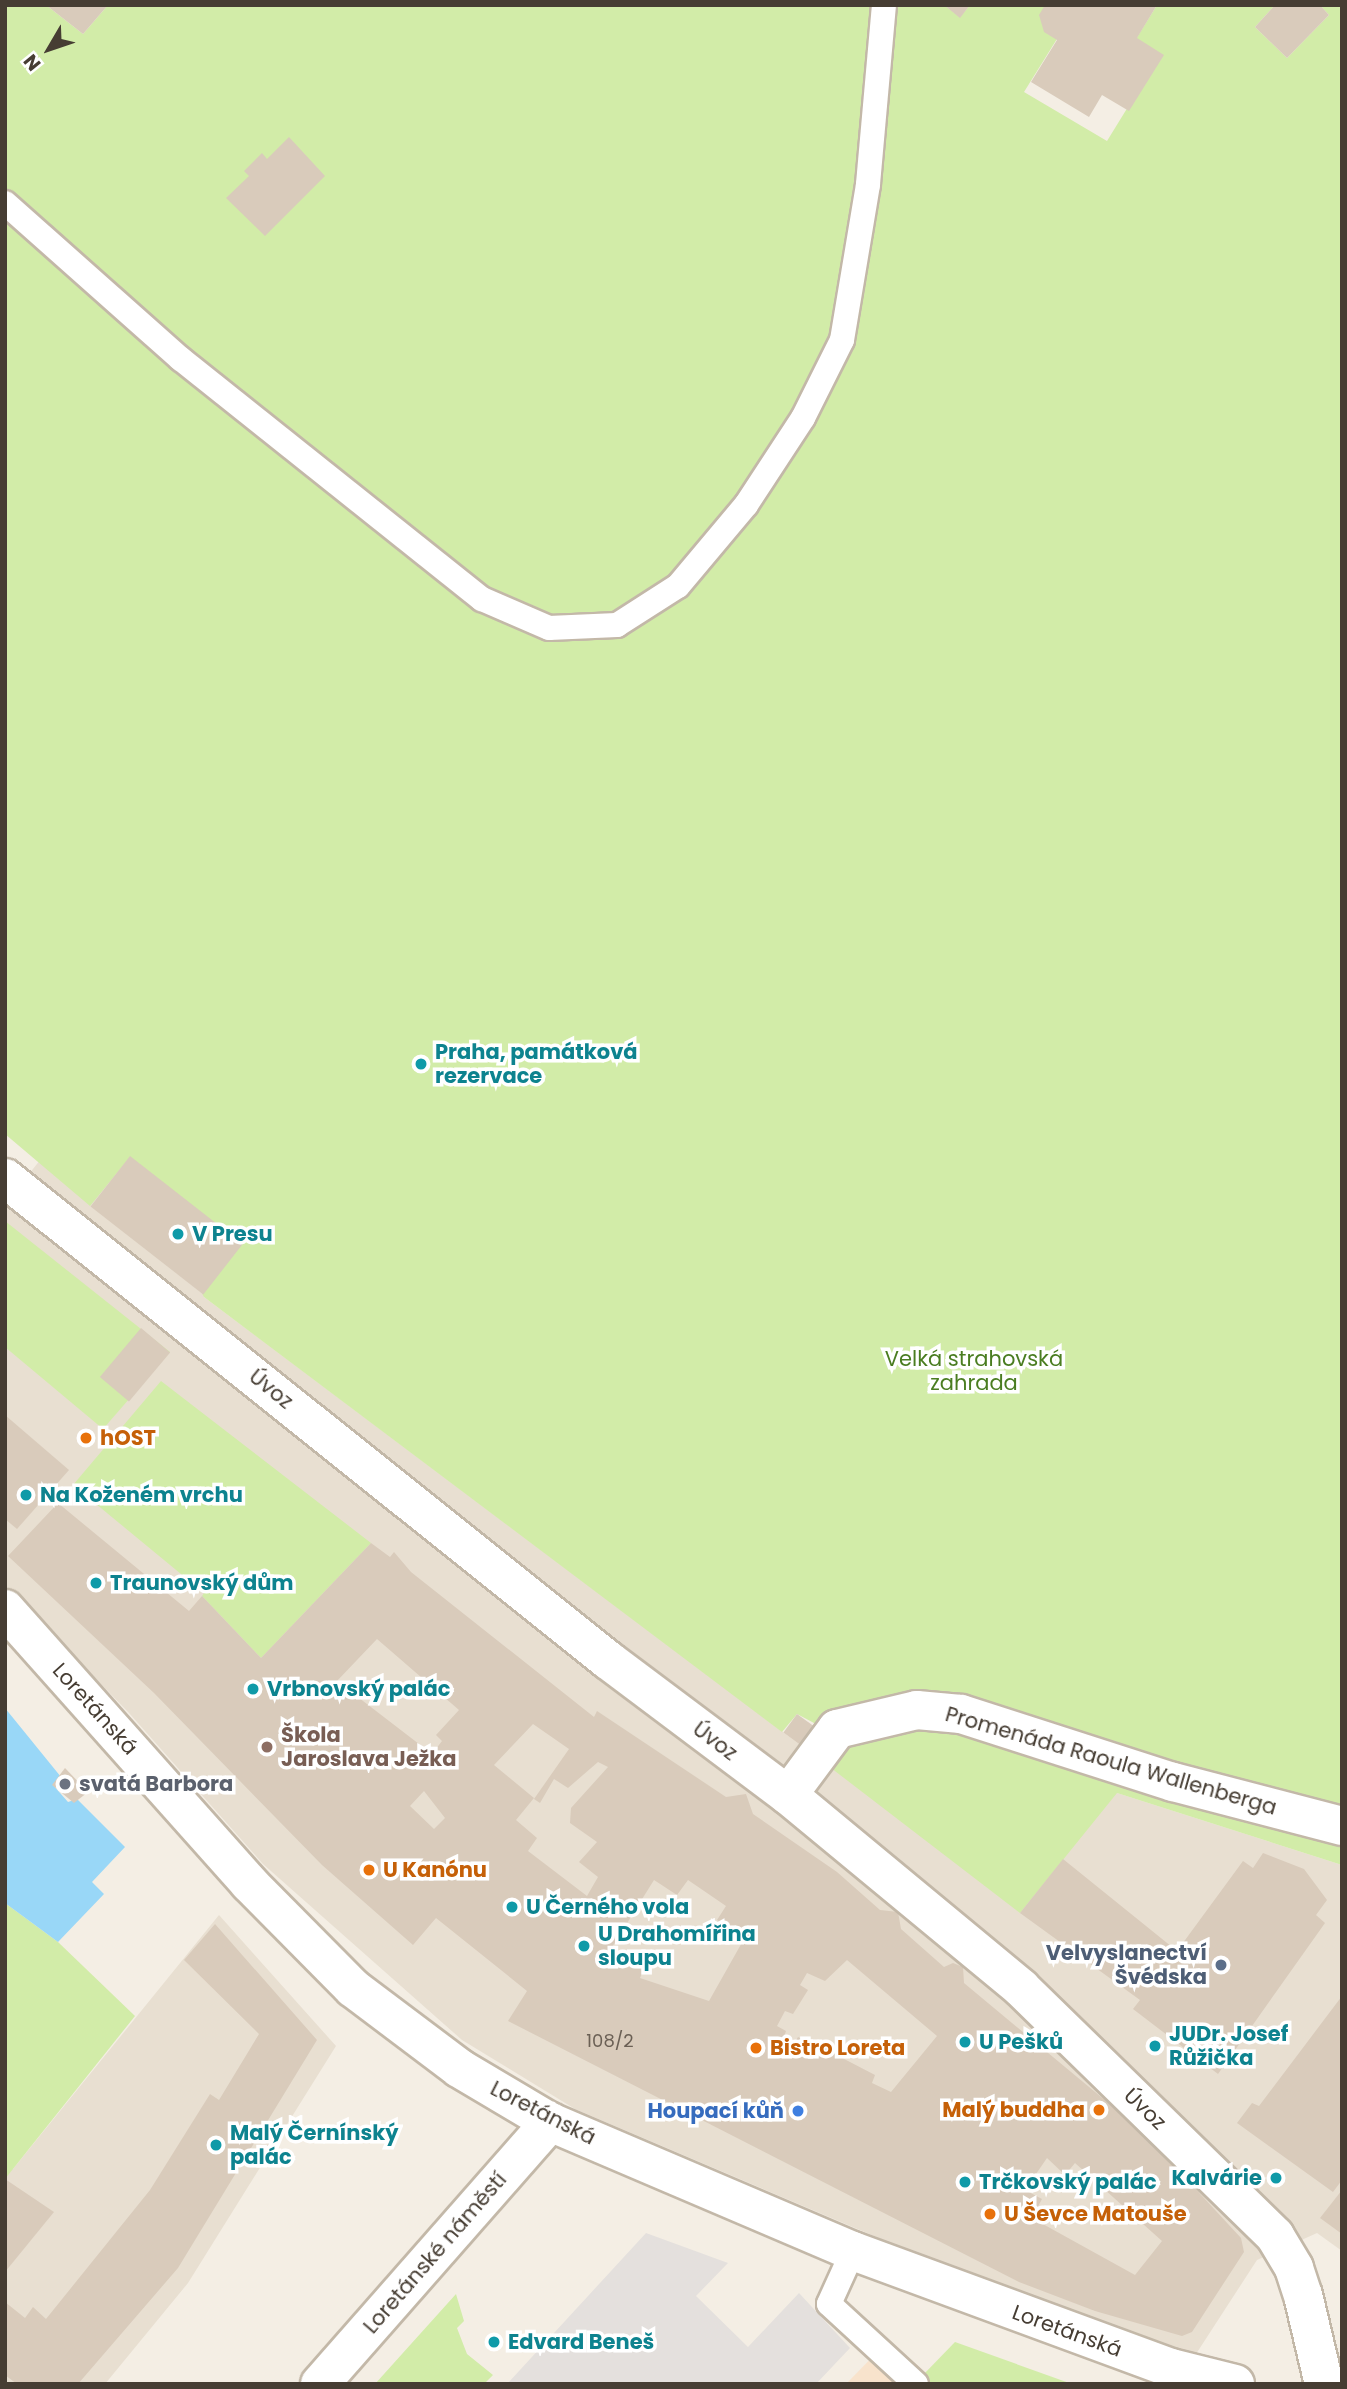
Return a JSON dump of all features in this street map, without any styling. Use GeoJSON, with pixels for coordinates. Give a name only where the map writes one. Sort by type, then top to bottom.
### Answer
{"type":"FeatureCollection","features":[{"type":"Feature","properties":{"kind":"street","name":"Úvoz"},"geometry":{"type":"LineString","coordinates":[[5,1178],[608,1660],[788,1796],[1021,1988],[1275,2236],[1294,2268],[1303,2295],[1324,2384]]}},
{"type":"Feature","properties":{"kind":"street","name":"Loretánská"},"geometry":{"type":"LineString","coordinates":[[5,1609],[248,1882],[353,1988],[459,2068],[550,2122],[853,2251],[1171,2368],[1235,2384]]}},
{"type":"Feature","properties":{"kind":"street","name":"Promenáda Raoula Wallenberga"},"geometry":{"type":"LineString","coordinates":[[788,1796],[838,1729],[916,1710],[961,1714],[1173,1782],[1342,1826]]}},
{"type":"Feature","properties":{"kind":"street","name":"Loretánské náměstí"},"geometry":{"type":"LineString","coordinates":[[320,2384],[550,2122]]}},
{"type":"Feature","properties":{"kind":"lane"},"geometry":{"type":"LineString","coordinates":[[5,202],[181,359],[482,599],[549,628],[617,625],[678,586],[746,505],[803,418],[842,340],[868,184],[884,5]]}},
{"type":"Feature","properties":{"kind":"lane"},"geometry":{"type":"LineString","coordinates":[[853,2251],[829,2304],[916,2384]]}},
{"type":"Feature","properties":{"kind":"shaded area"},"geometry":{"type":"Polygon","coordinates":[[[156,1015],[243,1243],[204,1297],[831,1768],[1117,1793],[1342,1865],[1342,2251],[1317,2233],[1257,2260],[1196,2354],[1065,2317],[575,2109],[462,2040],[263,1864],[129,1713],[5,1585],[5,1204],[156,1015]]]}},
{"type":"Feature","properties":{"kind":"shaded area"},"geometry":{"type":"Polygon","coordinates":[[[219,1915],[336,2046],[188,2283],[105,2384],[5,2384],[5,2163],[13,2169],[219,1915]]]}},
{"type":"Feature","properties":{"kind":"shaded area"},"geometry":{"type":"Polygon","coordinates":[[[646,2233],[728,2263],[696,2296],[748,2347],[799,2293],[850,2348],[816,2384],[507,2384],[646,2233]]]}},
{"type":"Feature","properties":{"kind":"shaded area"},"geometry":{"type":"Polygon","coordinates":[[[889,2340],[938,2384],[846,2384],[889,2340]]]}},
{"type":"Feature","properties":{"kind":"green space","name":"Velká strahovská zahrada"},"geometry":{"type":"Polygon","coordinates":[[[5,5],[46,5],[83,34],[108,5],[944,5],[960,17],[970,5],[1078,5],[1024,92],[1107,141],[1147,76],[1123,60],[1157,5],[1275,5],[1255,27],[1287,58],[1329,15],[1320,5],[1342,5],[1342,1865],[1117,1793],[1020,1913],[831,1768],[814,1723],[797,1714],[782,1732],[204,1297],[130,1157],[90,1206],[5,1134],[5,5]]]}},
{"type":"Feature","properties":{"kind":"green space"},"geometry":{"type":"Polygon","coordinates":[[[5,1221],[170,1352],[103,1429],[5,1347],[5,1221]]]}},
{"type":"Feature","properties":{"kind":"green space"},"geometry":{"type":"Polygon","coordinates":[[[161,1381],[371,1543],[261,1658],[202,1596],[204,1593],[73,1485],[161,1381]]]}},
{"type":"Feature","properties":{"kind":"green space"},"geometry":{"type":"Polygon","coordinates":[[[5,1903],[58,1942],[135,2016],[5,2179],[5,1903]]]}},
{"type":"Feature","properties":{"kind":"green space"},"geometry":{"type":"Polygon","coordinates":[[[456,2294],[464,2321],[457,2328],[467,2354],[493,2375],[484,2384],[375,2384],[456,2294]]]}},
{"type":"Feature","properties":{"kind":"green space"},"geometry":{"type":"Polygon","coordinates":[[[955,2342],[1072,2384],[931,2384],[923,2375],[955,2342]]]}},
{"type":"Feature","properties":{"kind":"water"},"geometry":{"type":"Polygon","coordinates":[[[5,1708],[61,1777],[53,1785],[68,1802],[77,1799],[125,1847],[92,1882],[104,1894],[58,1942],[5,1903],[5,1708]]]}},
{"type":"Feature","properties":{"kind":"building"},"geometry":{"type":"Polygon","coordinates":[[[46,5],[108,5],[83,34],[46,5]]]}},
{"type":"Feature","properties":{"kind":"building"},"geometry":{"type":"Polygon","coordinates":[[[944,5],[970,5],[960,18],[944,5]]]}},
{"type":"Feature","properties":{"kind":"building"},"geometry":{"type":"Polygon","coordinates":[[[1045,5],[1157,5],[1137,38],[1164,55],[1129,111],[1102,95],[1089,117],[1031,82],[1057,40],[1044,32],[1039,15],[1045,5]]]}},
{"type":"Feature","properties":{"kind":"building"},"geometry":{"type":"Polygon","coordinates":[[[1275,5],[1320,5],[1329,15],[1287,58],[1255,27],[1275,5]]]}},
{"type":"Feature","properties":{"kind":"building"},"geometry":{"type":"Polygon","coordinates":[[[289,137],[325,176],[265,236],[226,198],[249,176],[244,171],[262,153],[267,159],[289,137]]]}},
{"type":"Feature","properties":{"kind":"building","name":"V Presu"},"geometry":{"type":"Polygon","coordinates":[[[130,1156],[243,1244],[203,1294],[91,1206],[130,1156]]]}},
{"type":"Feature","properties":{"kind":"building"},"geometry":{"type":"Polygon","coordinates":[[[141,1328],[170,1352],[129,1401],[100,1377],[141,1328]]]}},
{"type":"Feature","properties":{"kind":"building","name":"Na Koženém vrchu"},"geometry":{"type":"Polygon","coordinates":[[[5,1415],[69,1470],[17,1529],[5,1519],[5,1415]]]}},
{"type":"Feature","properties":{"kind":"building"},"geometry":{"type":"Polygon","coordinates":[[[58,1503],[189,1611],[202,1596],[261,1658],[371,1543],[390,1557],[394,1552],[411,1572],[594,1717],[597,1711],[726,1797],[746,1794],[753,1814],[837,1872],[880,1910],[898,1912],[901,1929],[944,1967],[953,1963],[963,1967],[964,1983],[1142,2131],[1241,2238],[1244,2252],[1192,2332],[1182,2336],[1095,2311],[1019,2282],[508,2021],[527,1991],[436,1918],[413,1945],[322,1865],[154,1693],[8,1556],[58,1503]],[[377,1639],[337,1681],[432,1754],[442,1741],[436,1735],[459,1710],[377,1639]],[[533,1724],[494,1765],[534,1798],[516,1820],[537,1838],[528,1851],[587,1896],[598,1877],[579,1862],[597,1842],[570,1823],[571,1808],[608,1767],[598,1762],[568,1788],[554,1779],[540,1803],[534,1799],[569,1749],[533,1724]],[[424,1791],[410,1806],[434,1829],[445,1818],[424,1791]],[[654,1880],[609,1952],[647,1962],[640,1978],[709,2001],[744,1939],[717,1920],[726,1906],[688,1880],[677,1895],[654,1880]],[[847,1960],[825,1981],[807,1973],[800,1985],[808,1990],[793,2014],[785,2011],[777,2026],[786,2031],[783,2039],[794,2044],[798,2037],[802,2039],[798,2047],[819,2057],[823,2048],[875,2075],[872,2083],[891,2092],[937,2036],[847,1960]],[[1047,2158],[1025,2190],[1042,2199],[1032,2218],[1135,2275],[1162,2241],[1075,2163],[1065,2175],[1047,2158]]]}},
{"type":"Feature","properties":{"kind":"building"},"geometry":{"type":"Polygon","coordinates":[[[797,1714],[818,1729],[805,1748],[783,1733],[797,1714]]]}},
{"type":"Feature","properties":{"kind":"building","name":"svatá Barbora"},"geometry":{"type":"Polygon","coordinates":[[[65,1768],[88,1792],[74,1803],[52,1785],[65,1768]]]}},
{"type":"Feature","properties":{"kind":"building"},"geometry":{"type":"Polygon","coordinates":[[[1263,1853],[1304,1869],[1327,1900],[1316,1915],[1325,1923],[1218,2074],[1133,2009],[1140,2000],[1020,1913],[1063,1859],[1177,1951],[1243,1861],[1253,1868],[1263,1853]]]}},
{"type":"Feature","properties":{"kind":"building","name":"Malý Černínský palác"},"geometry":{"type":"Polygon","coordinates":[[[215,1924],[317,2040],[178,2268],[78,2384],[17,2384],[5,2375],[5,2302],[25,2318],[33,2307],[46,2319],[150,2190],[210,2094],[219,2100],[259,2034],[184,1960],[215,1924]]]}},
{"type":"Feature","properties":{"kind":"building"},"geometry":{"type":"Polygon","coordinates":[[[1342,1996],[1342,2180],[1333,2192],[1237,2123],[1252,2103],[1259,2106],[1342,1996]]]}},
{"type":"Feature","properties":{"kind":"building"},"geometry":{"type":"Polygon","coordinates":[[[5,2179],[54,2212],[5,2272],[5,2179]]]}},
{"type":"Feature","properties":{"kind":"building"},"geometry":{"type":"Polygon","coordinates":[[[1342,2190],[1342,2234],[1320,2218],[1342,2190]]]}},
{"type":"Feature","properties":{"kind":"place","name":"Praha, památková rezervace"},"geometry":{"type":"Point","coordinates":[421,1064]}},
{"type":"Feature","properties":{"kind":"place","name":"V Presu"},"geometry":{"type":"Point","coordinates":[178,1234]}},
{"type":"Feature","properties":{"kind":"place","name":"hOST"},"geometry":{"type":"Point","coordinates":[86,1438]}},
{"type":"Feature","properties":{"kind":"place","name":"Na Koženém vrchu"},"geometry":{"type":"Point","coordinates":[26,1495]}},
{"type":"Feature","properties":{"kind":"place","name":"Traunovský dům"},"geometry":{"type":"Point","coordinates":[96,1583]}},
{"type":"Feature","properties":{"kind":"place","name":"Vrbnovský palác"},"geometry":{"type":"Point","coordinates":[253,1689]}},
{"type":"Feature","properties":{"kind":"place","name":"Škola Jaroslava Ježka"},"geometry":{"type":"Point","coordinates":[267,1747]}},
{"type":"Feature","properties":{"kind":"place","name":"svatá Barbora"},"geometry":{"type":"Point","coordinates":[65,1784]}},
{"type":"Feature","properties":{"kind":"place","name":"U Kanónu"},"geometry":{"type":"Point","coordinates":[369,1870]}},
{"type":"Feature","properties":{"kind":"place","name":"U Černého vola"},"geometry":{"type":"Point","coordinates":[512,1907]}},
{"type":"Feature","properties":{"kind":"place","name":"U Drahomířina sloupu"},"geometry":{"type":"Point","coordinates":[584,1946]}},
{"type":"Feature","properties":{"kind":"place","name":"Velvyslanectví Švédska"},"geometry":{"type":"Point","coordinates":[1221,1965]}},
{"type":"Feature","properties":{"kind":"place","name":"U Pešků"},"geometry":{"type":"Point","coordinates":[965,2042]}},
{"type":"Feature","properties":{"kind":"place","name":"JUDr. Josef Růžička"},"geometry":{"type":"Point","coordinates":[1155,2046]}},
{"type":"Feature","properties":{"kind":"place","name":"Bistro Loreta"},"geometry":{"type":"Point","coordinates":[756,2048]}},
{"type":"Feature","properties":{"kind":"place","name":"Malý buddha"},"geometry":{"type":"Point","coordinates":[1099,2110]}},
{"type":"Feature","properties":{"kind":"place","name":"Houpací kůň"},"geometry":{"type":"Point","coordinates":[798,2111]}},
{"type":"Feature","properties":{"kind":"place","name":"Malý Černínský palác"},"geometry":{"type":"Point","coordinates":[216,2145]}},
{"type":"Feature","properties":{"kind":"place","name":"Kalvárie"},"geometry":{"type":"Point","coordinates":[1276,2178]}},
{"type":"Feature","properties":{"kind":"place","name":"Trčkovský palác"},"geometry":{"type":"Point","coordinates":[965,2182]}},
{"type":"Feature","properties":{"kind":"place","name":"U Ševce Matouše"},"geometry":{"type":"Point","coordinates":[990,2214]}},
{"type":"Feature","properties":{"kind":"place","name":"Edvard Beneš"},"geometry":{"type":"Point","coordinates":[494,2342]}}]}
